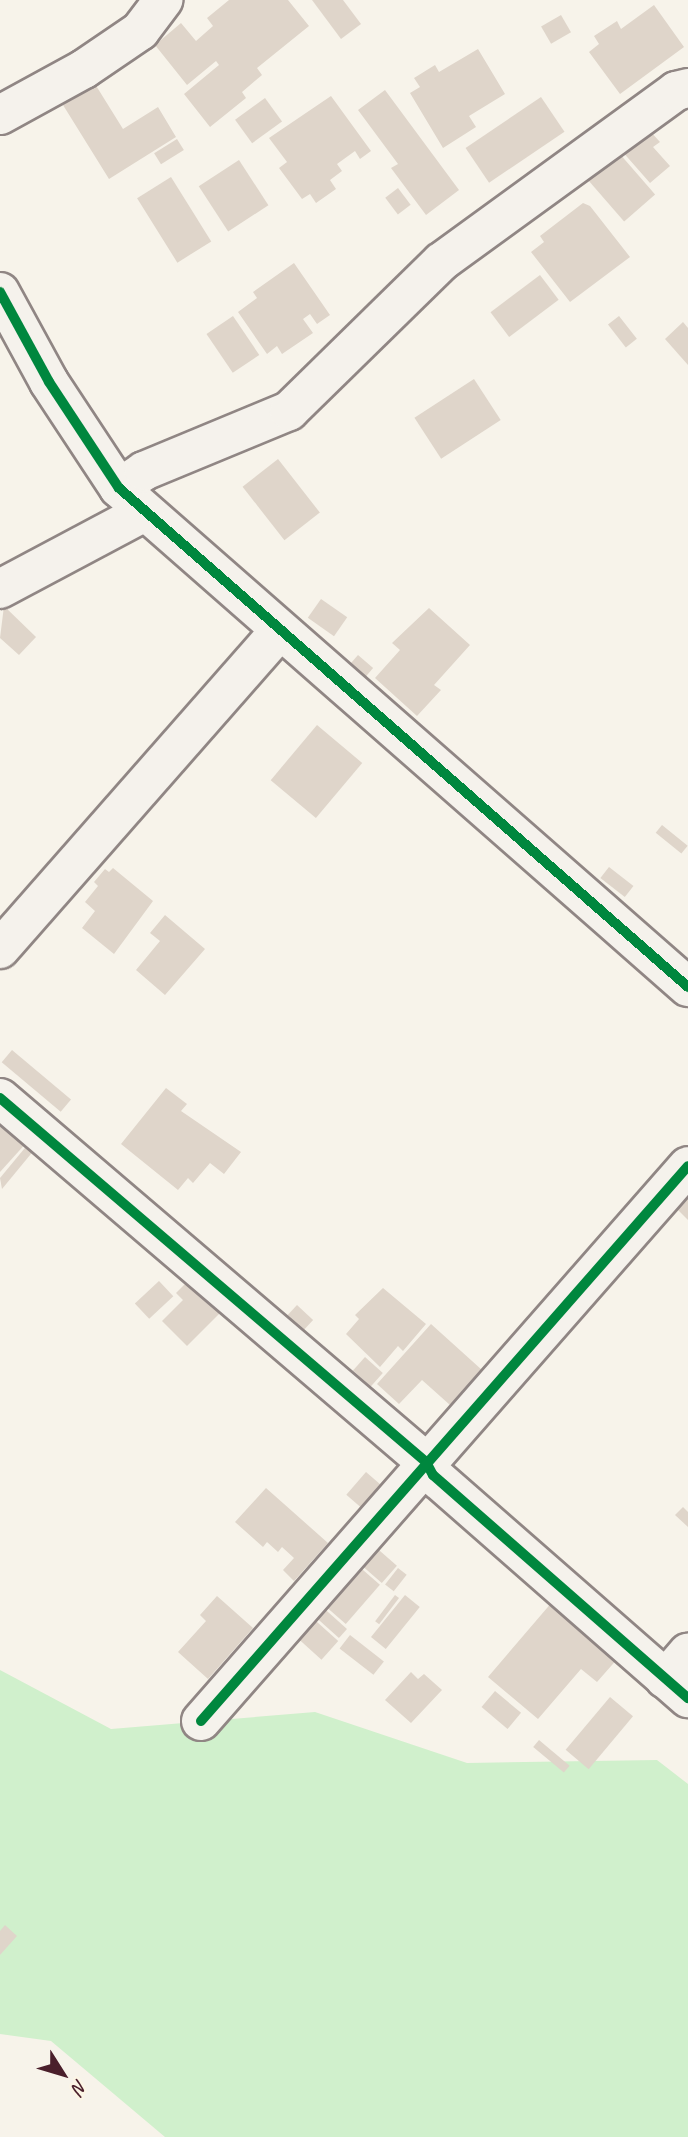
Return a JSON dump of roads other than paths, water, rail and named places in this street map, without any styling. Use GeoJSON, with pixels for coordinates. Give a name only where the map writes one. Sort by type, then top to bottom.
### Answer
{"type":"FeatureCollection","features":[{"type":"Feature","properties":{"kind":"street"},"geometry":{"type":"LineString","coordinates":[[0,115],[84,69],[140,31],[163,0]]}},
{"type":"Feature","properties":{"kind":"street"},"geometry":{"type":"LineString","coordinates":[[0,589],[132,500],[144,471],[289,411],[441,261],[676,91],[688,88]]}},
{"type":"Feature","properties":{"kind":"street"},"geometry":{"type":"LineString","coordinates":[[0,292],[49,382],[132,500],[688,987]]}},
{"type":"Feature","properties":{"kind":"street"},"geometry":{"type":"LineString","coordinates":[[0,949],[280,630]]}},
{"type":"Feature","properties":{"kind":"street"},"geometry":{"type":"LineString","coordinates":[[0,1098],[426,1462],[433,1475],[680,1677]]}},
{"type":"Feature","properties":{"kind":"street"},"geometry":{"type":"LineString","coordinates":[[201,1721],[688,1166]]}}]}
